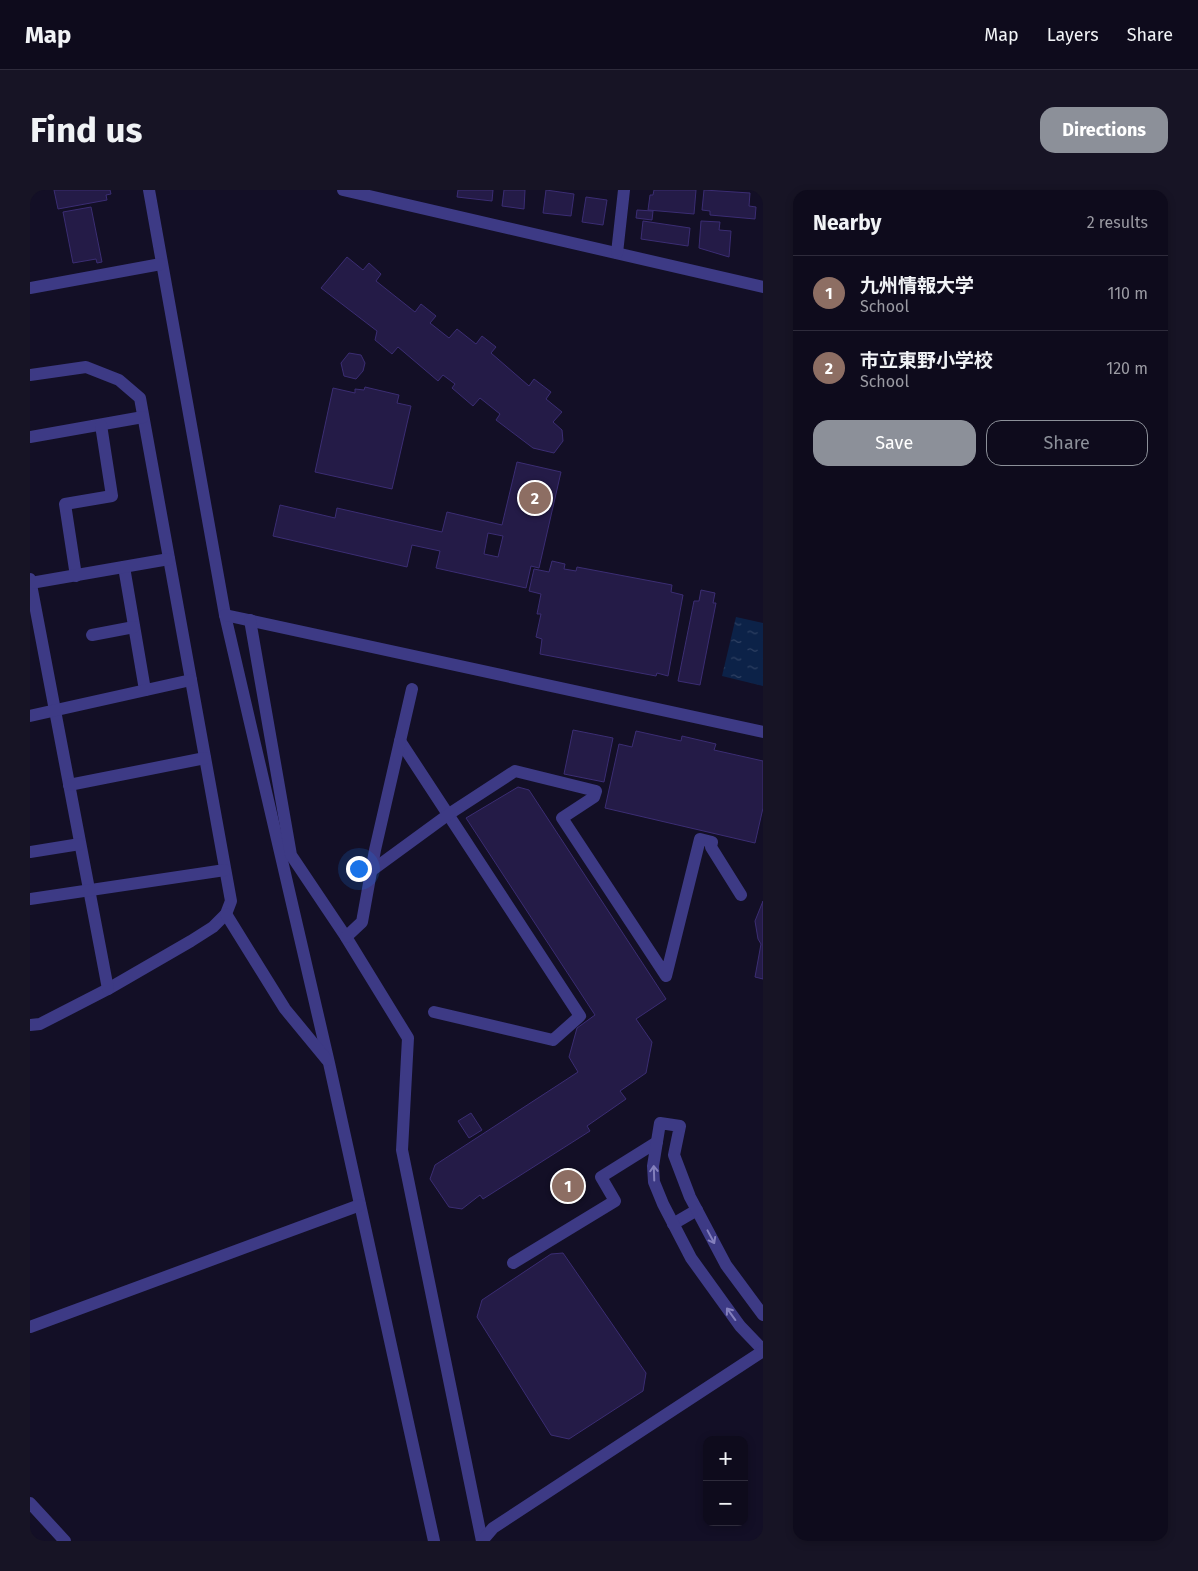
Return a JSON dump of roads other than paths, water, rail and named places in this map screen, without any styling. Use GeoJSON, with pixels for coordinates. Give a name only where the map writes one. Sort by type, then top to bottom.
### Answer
{"type":"FeatureCollection","features":[{"type":"Feature","properties":{"kind":"street"},"geometry":{"type":"LineString","coordinates":[[149,190],[225,615],[329,1063],[434,1541]]}},
{"type":"Feature","properties":{"kind":"street"},"geometry":{"type":"LineString","coordinates":[[343,190],[763,287]]}},
{"type":"Feature","properties":{"kind":"street"},"geometry":{"type":"LineString","coordinates":[[617,253],[624,190]]}},
{"type":"Feature","properties":{"kind":"street"},"geometry":{"type":"LineString","coordinates":[[30,288],[162,264]]}},
{"type":"Feature","properties":{"kind":"street"},"geometry":{"type":"LineString","coordinates":[[30,375],[86,367],[119,380],[140,398],[231,901],[226,914],[191,942],[108,990],[40,1024],[30,1026]]}},
{"type":"Feature","properties":{"kind":"street"},"geometry":{"type":"LineString","coordinates":[[30,437],[143,417]]}},
{"type":"Feature","properties":{"kind":"street"},"geometry":{"type":"LineString","coordinates":[[76,576],[65,504],[112,496],[101,425]]}},
{"type":"Feature","properties":{"kind":"street"},"geometry":{"type":"LineString","coordinates":[[108,990],[30,581],[76,576],[169,559]]}},
{"type":"Feature","properties":{"kind":"street"},"geometry":{"type":"LineString","coordinates":[[124,567],[145,690]]}},
{"type":"Feature","properties":{"kind":"street"},"geometry":{"type":"LineString","coordinates":[[225,615],[763,732]]}},
{"type":"Feature","properties":{"kind":"street"},"geometry":{"type":"LineString","coordinates":[[250,620],[291,855],[346,937],[408,1038],[402,1150],[482,1541]]}},
{"type":"Feature","properties":{"kind":"street"},"geometry":{"type":"LineString","coordinates":[[92,635],[134,627]]}},
{"type":"Feature","properties":{"kind":"street"},"geometry":{"type":"LineString","coordinates":[[30,716],[191,680]]}},
{"type":"Feature","properties":{"kind":"street"},"geometry":{"type":"LineString","coordinates":[[346,937],[362,922],[371,872],[412,689]]}},
{"type":"Feature","properties":{"kind":"street"},"geometry":{"type":"LineString","coordinates":[[400,741],[580,1016],[553,1040],[434,1012]]}},
{"type":"Feature","properties":{"kind":"street"},"geometry":{"type":"LineString","coordinates":[[69,785],[205,758]]}},
{"type":"Feature","properties":{"kind":"street"},"geometry":{"type":"LineString","coordinates":[[371,872],[448,814],[515,771],[596,791],[594,797],[562,818],[666,976],[700,839],[712,842],[711,847],[741,895]]}},
{"type":"Feature","properties":{"kind":"street"},"geometry":{"type":"LineString","coordinates":[[30,852],[80,844]]}},
{"type":"Feature","properties":{"kind":"street"},"geometry":{"type":"LineString","coordinates":[[30,899],[225,870]]}},
{"type":"Feature","properties":{"kind":"street"},"geometry":{"type":"LineString","coordinates":[[226,914],[285,1008],[329,1063]]}},
{"type":"Feature","properties":{"kind":"street"},"geometry":{"type":"LineString","coordinates":[[482,1541],[493,1528],[763,1351],[740,1326],[696,1266],[673,1224],[654,1182],[653,1166],[660,1122],[680,1126],[674,1155],[690,1197],[726,1264],[763,1315]]}},
{"type":"Feature","properties":{"kind":"street"},"geometry":{"type":"LineString","coordinates":[[513,1263],[615,1201],[600,1177],[657,1142]]}},
{"type":"Feature","properties":{"kind":"street"},"geometry":{"type":"LineString","coordinates":[[30,1327],[360,1205]]}},
{"type":"Feature","properties":{"kind":"street"},"geometry":{"type":"LineString","coordinates":[[673,1224],[697,1210]]}},
{"type":"Feature","properties":{"kind":"street"},"geometry":{"type":"LineString","coordinates":[[30,1503],[65,1541]]}},
{"type":"Feature","properties":{"kind":"water"},"geometry":{"type":"Polygon","coordinates":[[[736,617],[763,623],[763,686],[722,676],[736,617]]]}},
{"type":"Feature","properties":{"kind":"place","name":"市立東野小学校"},"geometry":{"type":"Point","coordinates":[535,498]}},
{"type":"Feature","properties":{"kind":"place","name":"九州情報大学"},"geometry":{"type":"Point","coordinates":[568,1186]}}]}
